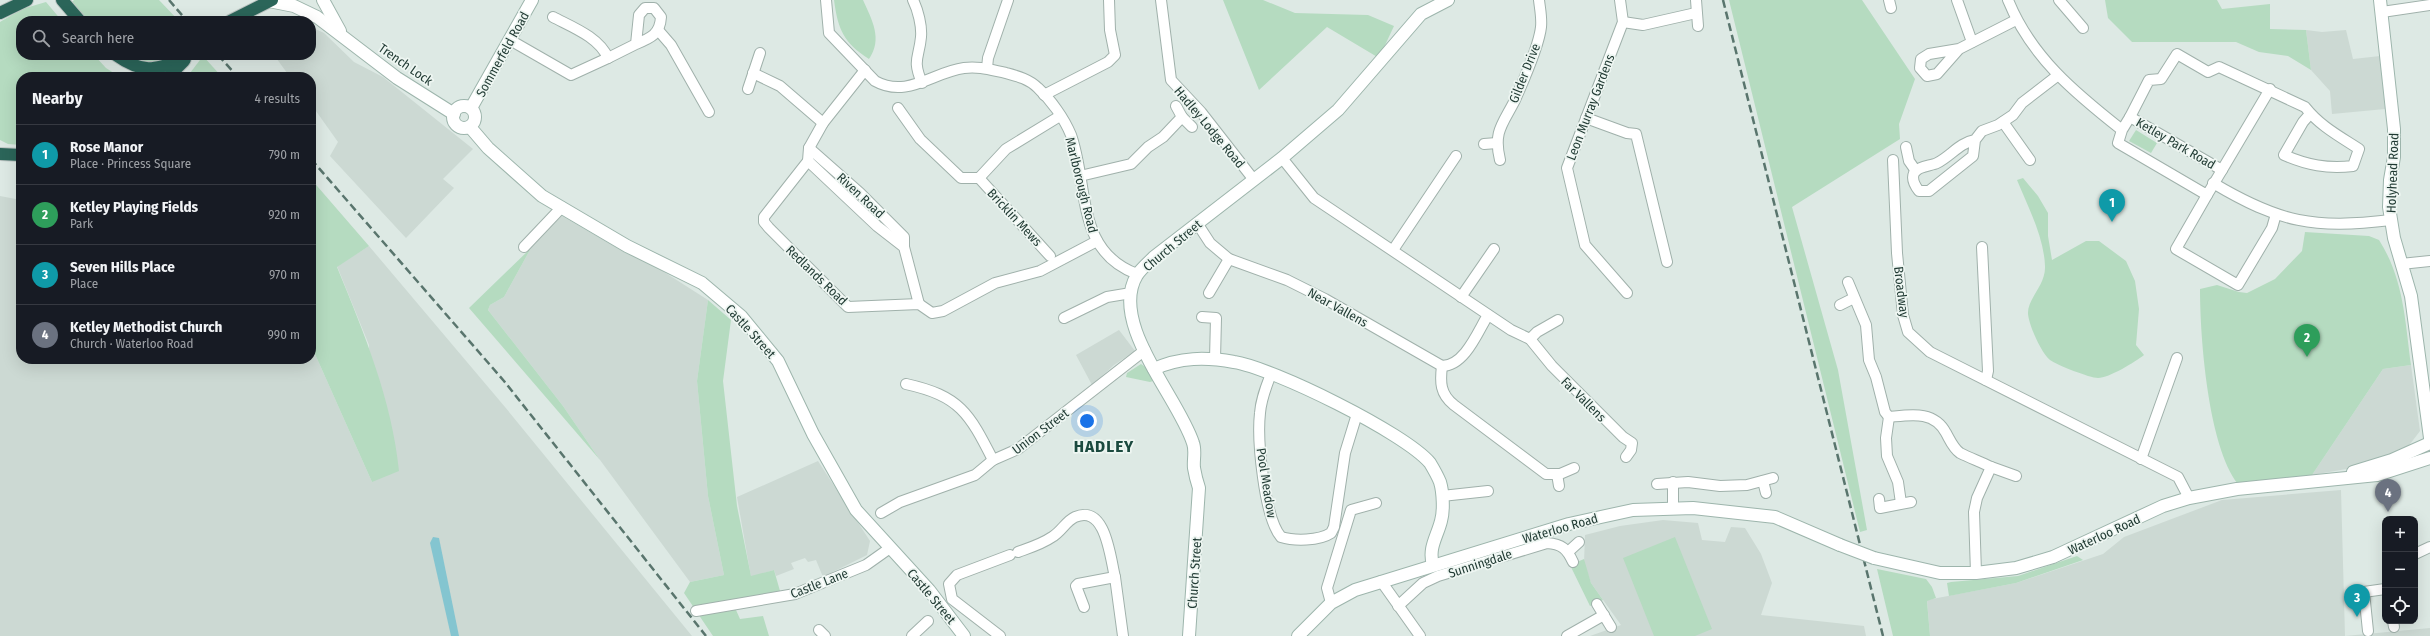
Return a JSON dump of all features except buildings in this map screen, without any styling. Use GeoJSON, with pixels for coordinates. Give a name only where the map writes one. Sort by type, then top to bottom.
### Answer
{"type":"FeatureCollection","features":[{"type":"Feature","properties":{"kind":"highway"},"geometry":{"type":"LineString","coordinates":[[3,12],[13,0]]}},
{"type":"Feature","properties":{"kind":"highway"},"geometry":{"type":"LineString","coordinates":[[3,12],[27,0]]}},
{"type":"Feature","properties":{"kind":"highway"},"geometry":{"type":"LineString","coordinates":[[62,0],[76,16]]}},
{"type":"Feature","properties":{"kind":"highway"},"geometry":{"type":"LineString","coordinates":[[240,16],[270,1]]}},
{"type":"Feature","properties":{"kind":"highway"},"geometry":{"type":"LineString","coordinates":[[124,60],[138,68],[151,69],[179,60]]}},
{"type":"Feature","properties":{"kind":"highway"},"geometry":{"type":"LineString","coordinates":[[173,72],[185,60]]}},
{"type":"Feature","properties":{"kind":"highway"},"geometry":{"type":"LineString","coordinates":[[0,154],[16,155]]}},
{"type":"Feature","properties":{"kind":"street"},"geometry":{"type":"LineString","coordinates":[[323,0],[343,35]]}},
{"type":"Feature","properties":{"kind":"street","name":"Sommerfeld Road"},"geometry":{"type":"LineString","coordinates":[[471,108],[532,0]]}},
{"type":"Feature","properties":{"kind":"street","name":"Marlborough Road"},"geometry":{"type":"LineString","coordinates":[[826,0],[829,33],[875,81],[885,86],[904,87],[922,83],[959,69],[976,66],[1024,79],[1044,95],[1060,116],[1070,134],[1090,224],[1097,241],[1103,252],[1137,274]]}},
{"type":"Feature","properties":{"kind":"street"},"geometry":{"type":"LineString","coordinates":[[913,0],[921,36],[916,56],[916,70],[922,83]]}},
{"type":"Feature","properties":{"kind":"street"},"geometry":{"type":"LineString","coordinates":[[987,68],[988,58],[1008,0]]}},
{"type":"Feature","properties":{"kind":"street"},"geometry":{"type":"LineString","coordinates":[[1044,95],[1108,62],[1116,55],[1110,30],[1109,0]]}},
{"type":"Feature","properties":{"kind":"street","name":"Hadley Lodge Road"},"geometry":{"type":"LineString","coordinates":[[1161,0],[1171,80],[1201,112],[1254,180]]}},
{"type":"Feature","properties":{"kind":"street","name":"Church Street"},"geometry":{"type":"LineString","coordinates":[[1189,636],[1199,488],[1194,468],[1194,444],[1154,369],[1133,320],[1131,293],[1137,274],[1154,257],[1282,158],[1338,110],[1422,14],[1448,0]]}},
{"type":"Feature","properties":{"kind":"street","name":"Gilder Drive"},"geometry":{"type":"LineString","coordinates":[[1500,160],[1497,143],[1498,132],[1514,100],[1537,42],[1542,19],[1539,0]]}},
{"type":"Feature","properties":{"kind":"street","name":"Leon Murray Gardens"},"geometry":{"type":"LineString","coordinates":[[1620,0],[1623,22],[1567,168],[1582,236],[1588,252],[1627,293]]}},
{"type":"Feature","properties":{"kind":"street"},"geometry":{"type":"LineString","coordinates":[[1696,0],[1698,26]]}},
{"type":"Feature","properties":{"kind":"street"},"geometry":{"type":"LineString","coordinates":[[1957,0],[1972,42]]}},
{"type":"Feature","properties":{"kind":"street","name":"Ketley Park Road"},"geometry":{"type":"LineString","coordinates":[[2008,0],[2016,20],[2031,46],[2057,76],[2076,94],[2122,130]]}},
{"type":"Feature","properties":{"kind":"street"},"geometry":{"type":"LineString","coordinates":[[2059,0],[2083,28]]}},
{"type":"Feature","properties":{"kind":"street","name":"Trench Lock"},"geometry":{"type":"LineString","coordinates":[[270,1],[302,9],[315,16]]}},
{"type":"Feature","properties":{"kind":"street"},"geometry":{"type":"LineString","coordinates":[[2381,6],[2430,5]]}},
{"type":"Feature","properties":{"kind":"street","name":"Holyhead Road"},"geometry":{"type":"LineString","coordinates":[[2381,6],[2394,129],[2394,157],[2389,196],[2391,220],[2394,238],[2411,296],[2430,438]]}},
{"type":"Feature","properties":{"kind":"street"},"geometry":{"type":"LineString","coordinates":[[510,40],[571,75],[652,37],[658,30],[661,17],[654,8],[645,8],[638,15],[636,44]]}},
{"type":"Feature","properties":{"kind":"street"},"geometry":{"type":"LineString","coordinates":[[1623,22],[1643,25],[1696,13]]}},
{"type":"Feature","properties":{"kind":"street","name":"Trench Lock"},"geometry":{"type":"LineString","coordinates":[[316,16],[343,35],[397,78],[454,114]]}},
{"type":"Feature","properties":{"kind":"street"},"geometry":{"type":"LineString","coordinates":[[553,18],[592,39],[605,51],[608,58]]}},
{"type":"Feature","properties":{"kind":"street"},"geometry":{"type":"LineString","coordinates":[[1959,49],[2016,20]]}},
{"type":"Feature","properties":{"kind":"street"},"geometry":{"type":"LineString","coordinates":[[658,30],[672,45],[709,112]]}},
{"type":"Feature","properties":{"kind":"street"},"geometry":{"type":"LineString","coordinates":[[748,89],[760,53]]}},
{"type":"Feature","properties":{"kind":"street"},"geometry":{"type":"LineString","coordinates":[[2130,117],[2149,80],[2161,79],[2177,54],[2208,72],[2219,67],[2270,89],[2305,107],[2316,121],[2359,149],[2352,166],[2334,168],[2317,166],[2284,155],[2303,122],[2310,114]]}},
{"type":"Feature","properties":{"kind":"street"},"geometry":{"type":"LineString","coordinates":[[808,161],[809,148],[824,123],[865,70]]}},
{"type":"Feature","properties":{"kind":"street"},"geometry":{"type":"LineString","coordinates":[[753,73],[780,86],[824,123]]}},
{"type":"Feature","properties":{"kind":"street"},"geometry":{"type":"LineString","coordinates":[[1975,140],[1966,141],[1938,163],[1916,171],[1914,174],[1914,183],[1919,191],[1929,192],[1973,156],[1975,140],[1982,131],[2003,122],[2013,115],[2022,103],[2057,76]]}},
{"type":"Feature","properties":{"kind":"street"},"geometry":{"type":"LineString","coordinates":[[2222,170],[2270,89]]}},
{"type":"Feature","properties":{"kind":"street"},"geometry":{"type":"LineString","coordinates":[[454,114],[461,106],[471,108],[476,118],[470,127]]}},
{"type":"Feature","properties":{"kind":"street"},"geometry":{"type":"LineString","coordinates":[[1176,106],[1182,117],[1192,127]]}},
{"type":"Feature","properties":{"kind":"street","name":"Bricklin Mews"},"geometry":{"type":"LineString","coordinates":[[898,108],[920,138],[961,178],[982,175],[1050,256]]}},
{"type":"Feature","properties":{"kind":"street","name":"Castle Street"},"geometry":{"type":"LineString","coordinates":[[454,114],[454,120],[457,126],[464,128],[470,127],[488,148],[517,176],[542,196],[627,246],[702,283],[741,316],[778,361],[813,434],[846,496],[890,548],[929,590],[964,636]]}},
{"type":"Feature","properties":{"kind":"street"},"geometry":{"type":"LineString","coordinates":[[982,175],[1006,149],[1060,116]]}},
{"type":"Feature","properties":{"kind":"street"},"geometry":{"type":"LineString","coordinates":[[1080,176],[1131,164],[1182,117]]}},
{"type":"Feature","properties":{"kind":"street","name":"Ketley Park Road"},"geometry":{"type":"LineString","coordinates":[[2130,117],[2222,170],[2207,195],[2118,143],[2122,130],[2130,117]]}},
{"type":"Feature","properties":{"kind":"street"},"geometry":{"type":"LineString","coordinates":[[1586,118],[1627,134],[1636,134],[1667,262]]}},
{"type":"Feature","properties":{"kind":"street"},"geometry":{"type":"LineString","coordinates":[[2003,122],[2030,160]]}},
{"type":"Feature","properties":{"kind":"street"},"geometry":{"type":"LineString","coordinates":[[1484,144],[1497,143]]}},
{"type":"Feature","properties":{"kind":"street"},"geometry":{"type":"LineString","coordinates":[[1906,147],[1909,161],[1916,171]]}},
{"type":"Feature","properties":{"kind":"street","name":"Riven Road"},"geometry":{"type":"LineString","coordinates":[[809,148],[860,193],[904,237],[904,247],[919,304]]}},
{"type":"Feature","properties":{"kind":"street"},"geometry":{"type":"LineString","coordinates":[[1393,250],[1456,156]]}},
{"type":"Feature","properties":{"kind":"street","name":"Far Vallens"},"geometry":{"type":"LineString","coordinates":[[1282,158],[1314,198],[1488,315],[1511,330],[1530,339],[1552,366],[1623,438],[1632,443],[1631,450],[1626,457]]}},
{"type":"Feature","properties":{"kind":"street","name":"Broadway"},"geometry":{"type":"LineString","coordinates":[[1893,160],[1897,253],[1904,315],[1908,332],[1930,352],[2178,477],[2189,498]]}},
{"type":"Feature","properties":{"kind":"street","name":"Riven Road"},"geometry":{"type":"LineString","coordinates":[[808,161],[877,226],[904,247]]}},
{"type":"Feature","properties":{"kind":"street","name":"Redlands Road"},"geometry":{"type":"LineString","coordinates":[[808,161],[764,217],[764,222],[768,228],[848,307],[919,304],[932,313],[943,312],[989,285],[1030,276],[1097,241]]}},
{"type":"Feature","properties":{"kind":"street","name":"Ketley Park Road"},"geometry":{"type":"LineString","coordinates":[[2213,183],[2238,198],[2276,214],[2299,221],[2325,224],[2391,220]]}},
{"type":"Feature","properties":{"kind":"street"},"geometry":{"type":"LineString","coordinates":[[2207,195],[2176,249],[2238,285],[2272,228],[2276,214]]}},
{"type":"Feature","properties":{"kind":"street"},"geometry":{"type":"LineString","coordinates":[[524,247],[562,208]]}},
{"type":"Feature","properties":{"kind":"street","name":"Near Vallens"},"geometry":{"type":"LineString","coordinates":[[1197,224],[1210,243],[1229,259],[1287,280],[1325,299],[1442,366]]}},
{"type":"Feature","properties":{"kind":"street"},"geometry":{"type":"LineString","coordinates":[[1982,247],[1988,371],[1986,380]]}},
{"type":"Feature","properties":{"kind":"street"},"geometry":{"type":"LineString","coordinates":[[1461,297],[1494,249]]}},
{"type":"Feature","properties":{"kind":"street"},"geometry":{"type":"LineString","coordinates":[[1209,294],[1229,259]]}},
{"type":"Feature","properties":{"kind":"street"},"geometry":{"type":"LineString","coordinates":[[2402,264],[2430,261]]}},
{"type":"Feature","properties":{"kind":"street"},"geometry":{"type":"LineString","coordinates":[[1848,282],[1866,325],[1869,360],[1876,377],[1885,412],[1889,417],[1886,438],[1887,456],[1906,502],[1880,508],[1879,499]]}},
{"type":"Feature","properties":{"kind":"street"},"geometry":{"type":"LineString","coordinates":[[1064,318],[1107,297],[1131,293]]}},
{"type":"Feature","properties":{"kind":"street"},"geometry":{"type":"LineString","coordinates":[[1840,305],[1854,298]]}},
{"type":"Feature","properties":{"kind":"street"},"geometry":{"type":"LineString","coordinates":[[1488,315],[1463,355],[1449,366],[1442,366],[1440,381],[1442,392],[1447,399],[1546,474],[1557,474],[1574,468]]}},
{"type":"Feature","properties":{"kind":"street"},"geometry":{"type":"LineString","coordinates":[[1202,317],[1216,318],[1215,359]]}},
{"type":"Feature","properties":{"kind":"street"},"geometry":{"type":"LineString","coordinates":[[1530,339],[1537,332],[1558,320]]}},
{"type":"Feature","properties":{"kind":"street","name":"Union Street"},"geometry":{"type":"LineString","coordinates":[[881,513],[900,502],[975,475],[993,460],[1018,449],[1145,350]]}},
{"type":"Feature","properties":{"kind":"street"},"geometry":{"type":"LineString","coordinates":[[2141,459],[2177,358]]}},
{"type":"Feature","properties":{"kind":"street"},"geometry":{"type":"LineString","coordinates":[[1154,369],[1181,360],[1215,359],[1236,362],[1272,374],[1357,414],[1406,444],[1430,463],[1440,482],[1442,496],[1442,520],[1431,548],[1434,565]]}},
{"type":"Feature","properties":{"kind":"street","name":"Pool Meadow"},"geometry":{"type":"LineString","coordinates":[[1272,374],[1261,404],[1260,432],[1266,494],[1273,524],[1280,537],[1293,539],[1320,538],[1332,533],[1345,453],[1357,414]]}},
{"type":"Feature","properties":{"kind":"street"},"geometry":{"type":"LineString","coordinates":[[906,384],[928,389],[952,400],[974,422],[993,460]]}},
{"type":"Feature","properties":{"kind":"street"},"geometry":{"type":"LineString","coordinates":[[1889,417],[1920,415],[1929,418],[1939,423],[1950,443],[1960,452],[1991,467],[2016,476]]}},
{"type":"Feature","properties":{"kind":"street","name":"Waterloo Road"},"geometry":{"type":"LineString","coordinates":[[2335,478],[2392,460],[2430,443]]}},
{"type":"Feature","properties":{"kind":"street","name":"Waterloo Road"},"geometry":{"type":"LineString","coordinates":[[1298,636],[1331,603],[1355,590],[1569,524],[1616,513],[1673,508],[1714,509],[1774,517],[1840,546],[1874,558],[1940,573],[1976,573],[2016,568],[2053,557],[2163,506],[2189,498],[2237,489],[2377,475],[2430,458]]}},
{"type":"Feature","properties":{"kind":"street"},"geometry":{"type":"LineString","coordinates":[[1976,573],[1974,512],[1977,498],[1991,467]]}},
{"type":"Feature","properties":{"kind":"street"},"geometry":{"type":"LineString","coordinates":[[1557,474],[1559,486]]}},
{"type":"Feature","properties":{"kind":"street"},"geometry":{"type":"LineString","coordinates":[[1656,484],[1688,482],[1720,486],[1748,485],[1774,478]]}},
{"type":"Feature","properties":{"kind":"street"},"geometry":{"type":"LineString","coordinates":[[1763,481],[1766,493]]}},
{"type":"Feature","properties":{"kind":"street"},"geometry":{"type":"LineString","coordinates":[[1673,482],[1673,508]]}},
{"type":"Feature","properties":{"kind":"street"},"geometry":{"type":"LineString","coordinates":[[1442,496],[1488,491]]}},
{"type":"Feature","properties":{"kind":"street"},"geometry":{"type":"LineString","coordinates":[[1331,603],[1327,588],[1351,510],[1376,503]]}},
{"type":"Feature","properties":{"kind":"street","name":"Castle Street"},"geometry":{"type":"LineString","coordinates":[[1000,636],[952,599],[949,584],[952,578],[1053,537],[1076,517],[1091,516],[1099,521],[1102,528],[1115,577]]}},
{"type":"Feature","properties":{"kind":"street"},"geometry":{"type":"LineString","coordinates":[[1574,562],[1568,552],[1578,542]]}},
{"type":"Feature","properties":{"kind":"street","name":"Sunningdale"},"geometry":{"type":"LineString","coordinates":[[1398,606],[1423,583],[1492,558],[1547,543],[1559,544],[1568,552]]}},
{"type":"Feature","properties":{"kind":"street"},"geometry":{"type":"LineString","coordinates":[[2418,553],[2430,547]]}},
{"type":"Feature","properties":{"kind":"street","name":"Castle Lane"},"geometry":{"type":"LineString","coordinates":[[696,611],[795,594],[866,565],[890,548]]}},
{"type":"Feature","properties":{"kind":"street"},"geometry":{"type":"LineString","coordinates":[[1084,607],[1076,586],[1078,584],[1115,577],[1123,636]]}},
{"type":"Feature","properties":{"kind":"street"},"geometry":{"type":"LineString","coordinates":[[1381,581],[1420,636]]}},
{"type":"Feature","properties":{"kind":"street"},"geometry":{"type":"LineString","coordinates":[[2368,631],[2364,592],[2382,590]]}},
{"type":"Feature","properties":{"kind":"street"},"geometry":{"type":"LineString","coordinates":[[1597,604],[1611,627]]}},
{"type":"Feature","properties":{"kind":"street"},"geometry":{"type":"LineString","coordinates":[[1567,636],[1604,615]]}},
{"type":"Feature","properties":{"kind":"street"},"geometry":{"type":"LineString","coordinates":[[912,636],[928,621]]}},
{"type":"Feature","properties":{"kind":"shaded area"},"geometry":{"type":"Polygon","coordinates":[[[316,29],[324,33],[354,62],[383,77],[473,149],[443,179],[454,188],[406,238],[330,156],[338,142],[316,111],[316,72],[286,72],[278,60],[316,60],[316,29]]]}},
{"type":"Feature","properties":{"kind":"shaded area"},"geometry":{"type":"Polygon","coordinates":[[[2306,30],[2322,32],[2346,30],[2353,59],[2380,56],[2385,109],[2332,114],[2330,91],[2311,70],[2306,30]]]}},
{"type":"Feature","properties":{"kind":"shaded area"},"geometry":{"type":"Polygon","coordinates":[[[0,196],[16,199],[16,364],[316,364],[316,356],[372,482],[369,345],[337,266],[369,246],[505,407],[692,636],[0,636],[0,196]]]}},
{"type":"Feature","properties":{"kind":"shaded area"},"geometry":{"type":"Polygon","coordinates":[[[562,216],[624,252],[650,263],[708,300],[697,381],[708,496],[724,575],[690,582],[600,460],[563,406],[488,310],[490,305],[504,297],[531,248],[562,216]]]}},
{"type":"Feature","properties":{"kind":"shaded area"},"geometry":{"type":"Polygon","coordinates":[[[1119,330],[1135,351],[1114,365],[1092,385],[1076,355],[1119,330]]]}},
{"type":"Feature","properties":{"kind":"shaded area"},"geometry":{"type":"Polygon","coordinates":[[[2411,365],[2420,431],[2407,448],[2352,468],[2312,475],[2383,369],[2411,365]]]}},
{"type":"Feature","properties":{"kind":"shaded area"},"geometry":{"type":"Polygon","coordinates":[[[818,461],[870,541],[867,555],[823,577],[816,560],[808,562],[805,558],[791,563],[794,569],[776,576],[774,570],[751,577],[737,497],[818,461]]]}},
{"type":"Feature","properties":{"kind":"shaded area"},"geometry":{"type":"Polygon","coordinates":[[[2341,490],[2345,636],[1930,636],[1927,600],[2016,583],[2103,554],[2124,537],[2222,500],[2341,490]]]}},
{"type":"Feature","properties":{"kind":"shaded area"},"geometry":{"type":"Polygon","coordinates":[[[1663,520],[1698,523],[1702,540],[1725,542],[1731,527],[1745,528],[1761,554],[1772,583],[1761,615],[1864,626],[1866,636],[1590,636],[1621,625],[1591,583],[1584,563],[1585,535],[1620,526],[1663,520]]]}},
{"type":"Feature","properties":{"kind":"shaded area"},"geometry":{"type":"Polygon","coordinates":[[[2430,628],[2430,636],[2345,636],[2430,628]]]}},
{"type":"Feature","properties":{"kind":"green space"},"geometry":{"type":"Polygon","coordinates":[[[74,0],[159,0],[174,16],[83,16],[71,3],[74,0]]]}},
{"type":"Feature","properties":{"kind":"green space"},"geometry":{"type":"Polygon","coordinates":[[[834,0],[863,0],[873,22],[876,37],[873,52],[869,59],[860,53],[844,35],[840,28],[834,0]]]}},
{"type":"Feature","properties":{"kind":"green space"},"geometry":{"type":"Polygon","coordinates":[[[1223,0],[1263,0],[1295,13],[1368,15],[1394,26],[1379,58],[1327,27],[1259,90],[1223,0]]]}},
{"type":"Feature","properties":{"kind":"green space"},"geometry":{"type":"Polygon","coordinates":[[[1729,0],[1862,0],[1915,79],[1899,124],[1900,139],[1792,207],[1838,370],[1867,530],[1860,532],[1729,0]]]}},
{"type":"Feature","properties":{"kind":"green space"},"geometry":{"type":"Polygon","coordinates":[[[2105,0],[2217,0],[2222,9],[2270,4],[2270,29],[2306,30],[2311,70],[2288,56],[2259,52],[2236,42],[2132,42],[2108,18],[2105,0]]]}},
{"type":"Feature","properties":{"kind":"green space"},"geometry":{"type":"Polygon","coordinates":[[[46,2],[58,16],[16,16],[16,60],[99,60],[112,72],[16,72],[16,145],[8,144],[0,140],[0,22],[22,9],[46,2]]]}},
{"type":"Feature","properties":{"kind":"green space"},"geometry":{"type":"Polygon","coordinates":[[[142,60],[165,60],[153,62],[142,60]]]}},
{"type":"Feature","properties":{"kind":"green space"},"geometry":{"type":"Polygon","coordinates":[[[200,60],[207,60],[217,72],[191,72],[200,60]]]}},
{"type":"Feature","properties":{"kind":"green space"},"geometry":{"type":"Polygon","coordinates":[[[2136,130],[2157,143],[2151,153],[2129,141],[2136,130]]]}},
{"type":"Feature","properties":{"kind":"green space"},"geometry":{"type":"Polygon","coordinates":[[[2023,178],[2038,196],[2048,213],[2048,236],[2052,260],[2086,241],[2099,241],[2126,261],[2135,281],[2139,309],[2136,345],[2144,355],[2115,373],[2098,378],[2066,368],[2050,360],[2036,338],[2029,319],[2028,308],[2043,279],[2045,266],[2039,233],[2017,180],[2023,178]]]}},
{"type":"Feature","properties":{"kind":"green space"},"geometry":{"type":"Polygon","coordinates":[[[316,185],[369,246],[337,267],[376,367],[390,418],[395,445],[399,471],[372,482],[316,356],[316,185]]]}},
{"type":"Feature","properties":{"kind":"green space"},"geometry":{"type":"Polygon","coordinates":[[[2305,232],[2369,236],[2379,240],[2394,270],[2399,285],[2405,316],[2411,365],[2383,369],[2312,475],[2238,484],[2228,467],[2219,444],[2213,418],[2204,362],[2200,289],[2217,285],[2247,293],[2275,279],[2302,251],[2305,232]]]}},
{"type":"Feature","properties":{"kind":"green space"},"geometry":{"type":"Polygon","coordinates":[[[531,248],[504,297],[490,305],[488,310],[563,406],[600,460],[469,308],[531,248]]]}},
{"type":"Feature","properties":{"kind":"green space"},"geometry":{"type":"Polygon","coordinates":[[[708,300],[731,320],[723,381],[737,506],[751,576],[774,570],[780,591],[732,601],[740,619],[763,616],[769,636],[713,636],[684,593],[690,582],[724,575],[708,496],[697,381],[708,300]]]}},
{"type":"Feature","properties":{"kind":"green space"},"geometry":{"type":"Polygon","coordinates":[[[1141,364],[1148,369],[1153,381],[1150,382],[1126,377],[1127,373],[1141,364]]]}},
{"type":"Feature","properties":{"kind":"green space"},"geometry":{"type":"Polygon","coordinates":[[[1675,537],[1712,629],[1695,636],[1654,636],[1623,558],[1675,537]]]}},
{"type":"Feature","properties":{"kind":"green space"},"geometry":{"type":"Polygon","coordinates":[[[2077,556],[2083,560],[2016,583],[1949,596],[1947,583],[2018,576],[2077,556]]]}},
{"type":"Feature","properties":{"kind":"green space"},"geometry":{"type":"Polygon","coordinates":[[[1584,559],[1591,583],[1603,600],[1590,606],[1570,565],[1584,559]]]}},
{"type":"Feature","properties":{"kind":"green space"},"geometry":{"type":"Polygon","coordinates":[[[1877,569],[1926,579],[1932,587],[1936,598],[1927,601],[1930,636],[1893,636],[1877,569]]]}},
{"type":"Feature","properties":{"kind":"water"},"geometry":{"type":"Polygon","coordinates":[[[433,537],[439,538],[459,636],[451,636],[430,543],[433,537]]]}},
{"type":"Feature","properties":{"kind":"railway"},"geometry":{"type":"LineString","coordinates":[[169,0],[183,16]]}},
{"type":"Feature","properties":{"kind":"railway"},"geometry":{"type":"LineString","coordinates":[[1723,0],[1883,636]]}},
{"type":"Feature","properties":{"kind":"railway"},"geometry":{"type":"LineString","coordinates":[[223,60],[233,72]]}},
{"type":"Feature","properties":{"kind":"railway"},"geometry":{"type":"LineString","coordinates":[[316,165],[504,381],[706,636]]}},
{"type":"Feature","properties":{"kind":"place","name":"Rose Manor"},"geometry":{"type":"Point","coordinates":[2112,222]}},
{"type":"Feature","properties":{"kind":"place","name":"Ketley Playing Fields"},"geometry":{"type":"Point","coordinates":[2307,357]}},
{"type":"Feature","properties":{"kind":"place","name":"Ketley Methodist Church"},"geometry":{"type":"Point","coordinates":[2388,512]}},
{"type":"Feature","properties":{"kind":"place","name":"Seven Hills Place"},"geometry":{"type":"Point","coordinates":[2357,617]}},
{"type":"Feature","properties":{"kind":"district","name":"HADLEY"},"geometry":{"type":"Point","coordinates":[1104,446]}}]}
